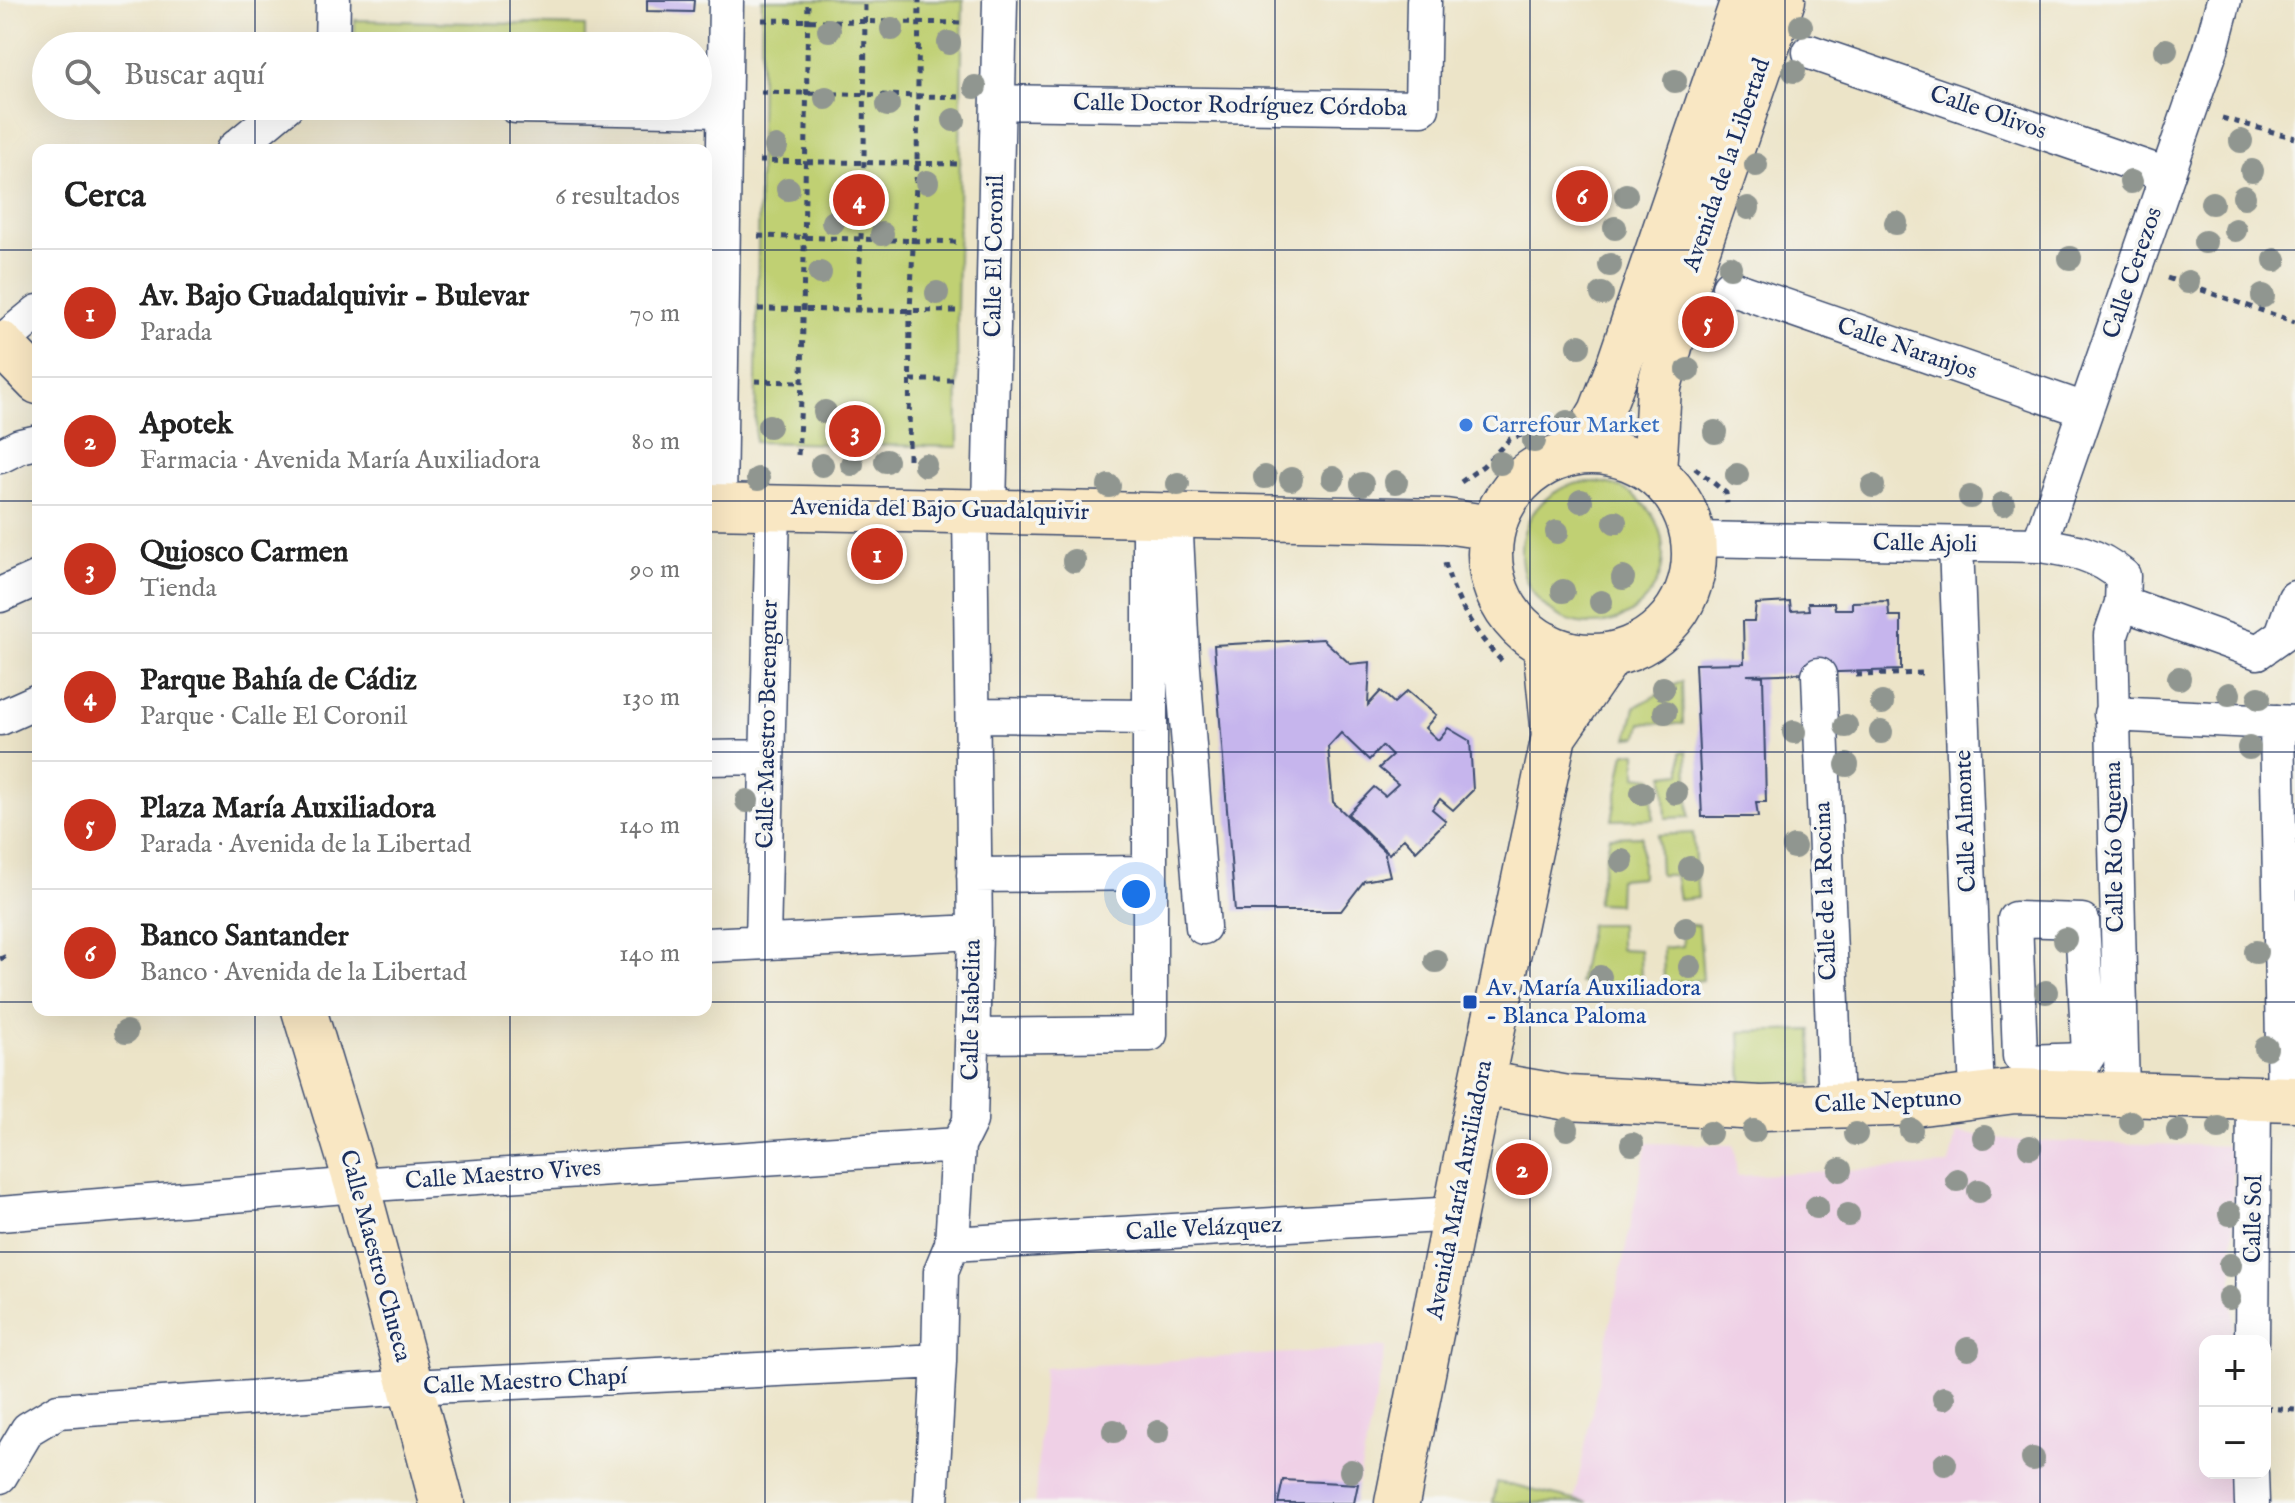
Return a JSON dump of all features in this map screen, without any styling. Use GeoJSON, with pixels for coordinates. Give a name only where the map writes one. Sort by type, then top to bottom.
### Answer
{"type":"FeatureCollection","features":[{"type":"Feature","properties":{"kind":"street"},"geometry":{"type":"LineString","coordinates":[[332,32],[333,0]]}},
{"type":"Feature","properties":{"kind":"street"},"geometry":{"type":"LineString","coordinates":[[712,506],[726,0]]}},
{"type":"Feature","properties":{"kind":"street","name":"Calle El Coronil"},"geometry":{"type":"LineString","coordinates":[[980,511],[984,99],[1000,0]]}},
{"type":"Feature","properties":{"kind":"street","name":"Calle Doctor Rodríguez Córdoba"},"geometry":{"type":"LineString","coordinates":[[984,99],[1422,108],[1424,0]]}},
{"type":"Feature","properties":{"kind":"street","name":"Avenida de la Libertad"},"geometry":{"type":"LineString","coordinates":[[1576,453],[1601,412],[1616,373],[1743,0]]}},
{"type":"Feature","properties":{"kind":"street","name":"Avenida de la Libertad"},"geometry":{"type":"LineString","coordinates":[[1654,473],[1659,387],[1667,357],[1692,266],[1783,0]]}},
{"type":"Feature","properties":{"kind":"street","name":"Calle Cerezos"},"geometry":{"type":"LineString","coordinates":[[2039,545],[2190,109],[2224,0]]}},
{"type":"Feature","properties":{"kind":"street","name":"Calle Olivos"},"geometry":{"type":"LineString","coordinates":[[1810,52],[2167,175]]}},
{"type":"Feature","properties":{"kind":"street"},"geometry":{"type":"LineString","coordinates":[[712,110],[722,110]]}},
{"type":"Feature","properties":{"kind":"street"},"geometry":{"type":"LineString","coordinates":[[240,144],[269,120]]}},
{"type":"Feature","properties":{"kind":"street","name":"Calle Naranjos"},"geometry":{"type":"LineString","coordinates":[[1729,287],[2085,410]]}},
{"type":"Feature","properties":{"kind":"street"},"geometry":{"type":"LineString","coordinates":[[32,317],[0,343],[32,376]]}},
{"type":"Feature","properties":{"kind":"street"},"geometry":{"type":"LineString","coordinates":[[0,456],[32,443]]}},
{"type":"Feature","properties":{"kind":"street"},"geometry":{"type":"LineString","coordinates":[[1576,453],[1617,456],[1654,473],[1672,492],[1686,514],[1693,539],[1693,570],[1683,600],[1665,626],[1640,645],[1610,655],[1577,655],[1545,644],[1522,629],[1504,607],[1493,582],[1489,555],[1493,528],[1504,500],[1523,478],[1548,461],[1576,453]]}},
{"type":"Feature","properties":{"kind":"street","name":"Avenida del Bajo Guadalquivir"},"geometry":{"type":"LineString","coordinates":[[712,506],[1445,521],[1493,528]]}},
{"type":"Feature","properties":{"kind":"street","name":"Calle Maestro Berenguer"},"geometry":{"type":"LineString","coordinates":[[763,942],[773,507]]}},
{"type":"Feature","properties":{"kind":"street","name":"Calle Isabelita"},"geometry":{"type":"LineString","coordinates":[[931,1503],[941,1271],[952,1244],[958,1145],[970,1121],[975,932],[973,715],[980,511]]}},
{"type":"Feature","properties":{"kind":"street"},"geometry":{"type":"LineString","coordinates":[[972,1036],[1150,1034],[1150,717],[1162,515]]}},
{"type":"Feature","properties":{"kind":"street"},"geometry":{"type":"LineString","coordinates":[[1162,515],[1181,641],[1203,927]]}},
{"type":"Feature","properties":{"kind":"street","name":"Calle Ajoli"},"geometry":{"type":"LineString","coordinates":[[1693,539],[2039,545],[2077,550],[2104,560],[2123,576],[2122,603]]}},
{"type":"Feature","properties":{"kind":"street","name":"Calle Almonte"},"geometry":{"type":"LineString","coordinates":[[1956,545],[1977,1096]]}},
{"type":"Feature","properties":{"kind":"street"},"geometry":{"type":"LineString","coordinates":[[0,595],[32,581]]}},
{"type":"Feature","properties":{"kind":"street"},"geometry":{"type":"LineString","coordinates":[[2122,603],[2258,652],[2282,635],[2295,598]]}},
{"type":"Feature","properties":{"kind":"street","name":"Calle Río Quema"},"geometry":{"type":"LineString","coordinates":[[2122,603],[2111,635],[2122,1093]]}},
{"type":"Feature","properties":{"kind":"street","name":"Avenida María Auxiliadora"},"geometry":{"type":"LineString","coordinates":[[1397,1503],[1554,736],[1545,644]]}},
{"type":"Feature","properties":{"kind":"street","name":"Avenida María Auxiliadora"},"geometry":{"type":"LineString","coordinates":[[1554,736],[1610,655]]}},
{"type":"Feature","properties":{"kind":"street","name":"Calle de la Rocina"},"geometry":{"type":"LineString","coordinates":[[1819,675],[1836,1106]]}},
{"type":"Feature","properties":{"kind":"street"},"geometry":{"type":"LineString","coordinates":[[0,718],[32,704]]}},
{"type":"Feature","properties":{"kind":"street"},"geometry":{"type":"LineString","coordinates":[[2111,714],[2286,723]]}},
{"type":"Feature","properties":{"kind":"street"},"geometry":{"type":"LineString","coordinates":[[973,715],[1150,717]]}},
{"type":"Feature","properties":{"kind":"street","name":"Calle Sol"},"geometry":{"type":"LineString","coordinates":[[2253,1335],[2278,1099],[2286,723]]}},
{"type":"Feature","properties":{"kind":"street"},"geometry":{"type":"LineString","coordinates":[[712,758],[767,757]]}},
{"type":"Feature","properties":{"kind":"street"},"geometry":{"type":"LineString","coordinates":[[974,875],[1150,873]]}},
{"type":"Feature","properties":{"kind":"street"},"geometry":{"type":"LineString","coordinates":[[712,945],[975,932]]}},
{"type":"Feature","properties":{"kind":"street","name":"Calle Maestro Chueca"},"geometry":{"type":"LineString","coordinates":[[306,1016],[357,1185],[442,1503]]}},
{"type":"Feature","properties":{"kind":"street","name":"Calle Neptuno"},"geometry":{"type":"LineString","coordinates":[[1482,1083],[1568,1098],[1761,1108],[1922,1103],[2015,1091],[2278,1099]]}},
{"type":"Feature","properties":{"kind":"street","name":"Calle Maestro Vives"},"geometry":{"type":"LineString","coordinates":[[0,1214],[357,1185],[958,1145]]}},
{"type":"Feature","properties":{"kind":"street","name":"Calle Velázquez"},"geometry":{"type":"LineString","coordinates":[[952,1244],[1456,1214]]}},
{"type":"Feature","properties":{"kind":"street","name":"Calle Maestro Chapí"},"geometry":{"type":"LineString","coordinates":[[0,1476],[28,1429],[58,1411],[411,1387],[939,1361]]}},
{"type":"Feature","properties":{"kind":"street"},"geometry":{"type":"LineString","coordinates":[[2251,1479],[2252,1503]]}},
{"type":"Feature","properties":{"kind":"path"},"geometry":{"type":"LineString","coordinates":[[798,455],[808,0]]}},
{"type":"Feature","properties":{"kind":"path"},"geometry":{"type":"LineString","coordinates":[[858,311],[864,163],[865,0]]}},
{"type":"Feature","properties":{"kind":"path"},"geometry":{"type":"LineString","coordinates":[[909,459],[919,0]]}},
{"type":"Feature","properties":{"kind":"path"},"geometry":{"type":"LineString","coordinates":[[757,20],[971,24]]}},
{"type":"Feature","properties":{"kind":"path"},"geometry":{"type":"LineString","coordinates":[[756,92],[984,99]]}},
{"type":"Feature","properties":{"kind":"path"},"geometry":{"type":"LineString","coordinates":[[2190,109],[2295,138]]}},
{"type":"Feature","properties":{"kind":"path"},"geometry":{"type":"LineString","coordinates":[[754,161],[968,164]]}},
{"type":"Feature","properties":{"kind":"path"},"geometry":{"type":"LineString","coordinates":[[753,236],[967,242]]}},
{"type":"Feature","properties":{"kind":"path"},"geometry":{"type":"LineString","coordinates":[[2135,267],[2295,322]]}},
{"type":"Feature","properties":{"kind":"path"},"geometry":{"type":"LineString","coordinates":[[752,309],[965,311]]}},
{"type":"Feature","properties":{"kind":"path"},"geometry":{"type":"LineString","coordinates":[[911,380],[963,380]]}},
{"type":"Feature","properties":{"kind":"path"},"geometry":{"type":"LineString","coordinates":[[750,381],[802,382]]}},
{"type":"Feature","properties":{"kind":"path"},"geometry":{"type":"LineString","coordinates":[[1819,675],[1961,672]]}},
{"type":"Feature","properties":{"kind":"path"},"geometry":{"type":"LineString","coordinates":[[0,959],[7,956]]}},
{"type":"Feature","properties":{"kind":"path"},"geometry":{"type":"LineString","coordinates":[[2271,1408],[2295,1410]]}},
{"type":"Feature","properties":{"kind":"shaded area"},"geometry":{"type":"Polygon","coordinates":[[[1956,1133],[2023,1141],[2233,1146],[2233,1335],[2199,1335],[2199,1479],[2233,1479],[2233,1503],[1587,1503],[1574,1500],[1647,1143],[1734,1145],[1737,1176],[1949,1165],[1956,1133]]]}},
{"type":"Feature","properties":{"kind":"shaded area"},"geometry":{"type":"Polygon","coordinates":[[[1386,1347],[1358,1484],[1283,1480],[1278,1503],[1035,1503],[1044,1368],[1386,1347]]]}},
{"type":"Feature","properties":{"kind":"green space"},"geometry":{"type":"Polygon","coordinates":[[[762,0],[963,0],[957,311],[958,447],[755,442],[762,0]]]}},
{"type":"Feature","properties":{"kind":"green space"},"geometry":{"type":"Polygon","coordinates":[[[355,20],[585,26],[585,32],[355,32],[355,20]]]}},
{"type":"Feature","properties":{"kind":"green space"},"geometry":{"type":"Polygon","coordinates":[[[1592,482],[1619,487],[1642,503],[1658,526],[1663,553],[1658,580],[1642,603],[1619,619],[1592,624],[1565,619],[1542,603],[1526,580],[1521,553],[1526,526],[1542,503],[1565,487],[1592,482]]]}},
{"type":"Feature","properties":{"kind":"green space"},"geometry":{"type":"Polygon","coordinates":[[[1682,681],[1683,724],[1641,723],[1638,737],[1628,738],[1635,707],[1682,681]]]}},
{"type":"Feature","properties":{"kind":"green space"},"geometry":{"type":"Polygon","coordinates":[[[1687,751],[1689,817],[1666,818],[1664,775],[1681,773],[1681,752],[1687,751]]]}},
{"type":"Feature","properties":{"kind":"green space"},"geometry":{"type":"Polygon","coordinates":[[[1625,753],[1636,753],[1636,776],[1652,778],[1653,819],[1612,820],[1625,753]]]}},
{"type":"Feature","properties":{"kind":"green space"},"geometry":{"type":"Polygon","coordinates":[[[1693,833],[1698,898],[1679,900],[1675,875],[1660,875],[1658,835],[1693,833]]]}},
{"type":"Feature","properties":{"kind":"green space"},"geometry":{"type":"Polygon","coordinates":[[[1642,836],[1642,877],[1619,879],[1618,904],[1596,903],[1610,837],[1642,836]]]}},
{"type":"Feature","properties":{"kind":"green space"},"geometry":{"type":"Polygon","coordinates":[[[1590,924],[1620,924],[1620,949],[1640,950],[1641,983],[1579,983],[1590,924]]]}},
{"type":"Feature","properties":{"kind":"green space"},"geometry":{"type":"Polygon","coordinates":[[[1682,925],[1699,925],[1703,980],[1664,983],[1663,948],[1683,946],[1682,925]]]}},
{"type":"Feature","properties":{"kind":"green space"},"geometry":{"type":"Polygon","coordinates":[[[1811,1030],[1813,1084],[1742,1087],[1740,1032],[1811,1030]]]}},
{"type":"Feature","properties":{"kind":"green space"},"geometry":{"type":"Polygon","coordinates":[[[1497,1482],[1587,1503],[1493,1503],[1497,1482]]]}},
{"type":"Feature","properties":{"kind":"building"},"geometry":{"type":"Polygon","coordinates":[[[647,0],[694,0],[693,12],[647,11],[647,0]]]}},
{"type":"Feature","properties":{"kind":"building"},"geometry":{"type":"Polygon","coordinates":[[[1888,601],[1889,616],[1901,616],[1901,670],[1747,675],[1763,676],[1766,802],[1756,802],[1758,817],[1702,817],[1695,664],[1744,663],[1743,621],[1754,621],[1756,604],[1790,602],[1791,611],[1809,610],[1808,603],[1834,603],[1835,609],[1852,609],[1852,602],[1888,601]]]}},
{"type":"Feature","properties":{"kind":"building"},"geometry":{"type":"Polygon","coordinates":[[[1323,639],[1350,664],[1370,662],[1368,705],[1381,691],[1394,703],[1407,691],[1436,715],[1425,728],[1438,740],[1448,728],[1470,741],[1473,790],[1453,810],[1440,799],[1432,809],[1446,821],[1416,851],[1404,838],[1389,854],[1348,814],[1374,787],[1385,796],[1398,784],[1379,768],[1392,756],[1382,746],[1369,760],[1341,733],[1328,747],[1333,802],[1384,851],[1390,876],[1364,881],[1341,911],[1235,911],[1214,645],[1323,639]]]}},
{"type":"Feature","properties":{"kind":"building"},"geometry":{"type":"Polygon","coordinates":[[[1283,1480],[1358,1484],[1354,1503],[1278,1503],[1283,1480]]]}},
{"type":"Feature","properties":{"kind":"place","name":"Banco Santander"},"geometry":{"type":"Point","coordinates":[1582,196]}},
{"type":"Feature","properties":{"kind":"place","name":"Parque Bahía de Cádiz"},"geometry":{"type":"Point","coordinates":[859,200]}},
{"type":"Feature","properties":{"kind":"place","name":"Plaza María Auxiliadora"},"geometry":{"type":"Point","coordinates":[1708,322]}},
{"type":"Feature","properties":{"kind":"place","name":"Carrefour Market"},"geometry":{"type":"Point","coordinates":[1466,425]}},
{"type":"Feature","properties":{"kind":"place","name":"Quiosco Carmen"},"geometry":{"type":"Point","coordinates":[855,431]}},
{"type":"Feature","properties":{"kind":"place","name":"Av. Bajo Guadalquivir - Bulevar"},"geometry":{"type":"Point","coordinates":[877,554]}},
{"type":"Feature","properties":{"kind":"place","name":"Av. María Auxiliadora - Blanca Paloma"},"geometry":{"type":"Point","coordinates":[1470,1002]}},
{"type":"Feature","properties":{"kind":"place","name":"Apotek"},"geometry":{"type":"Point","coordinates":[1522,1169]}}]}
